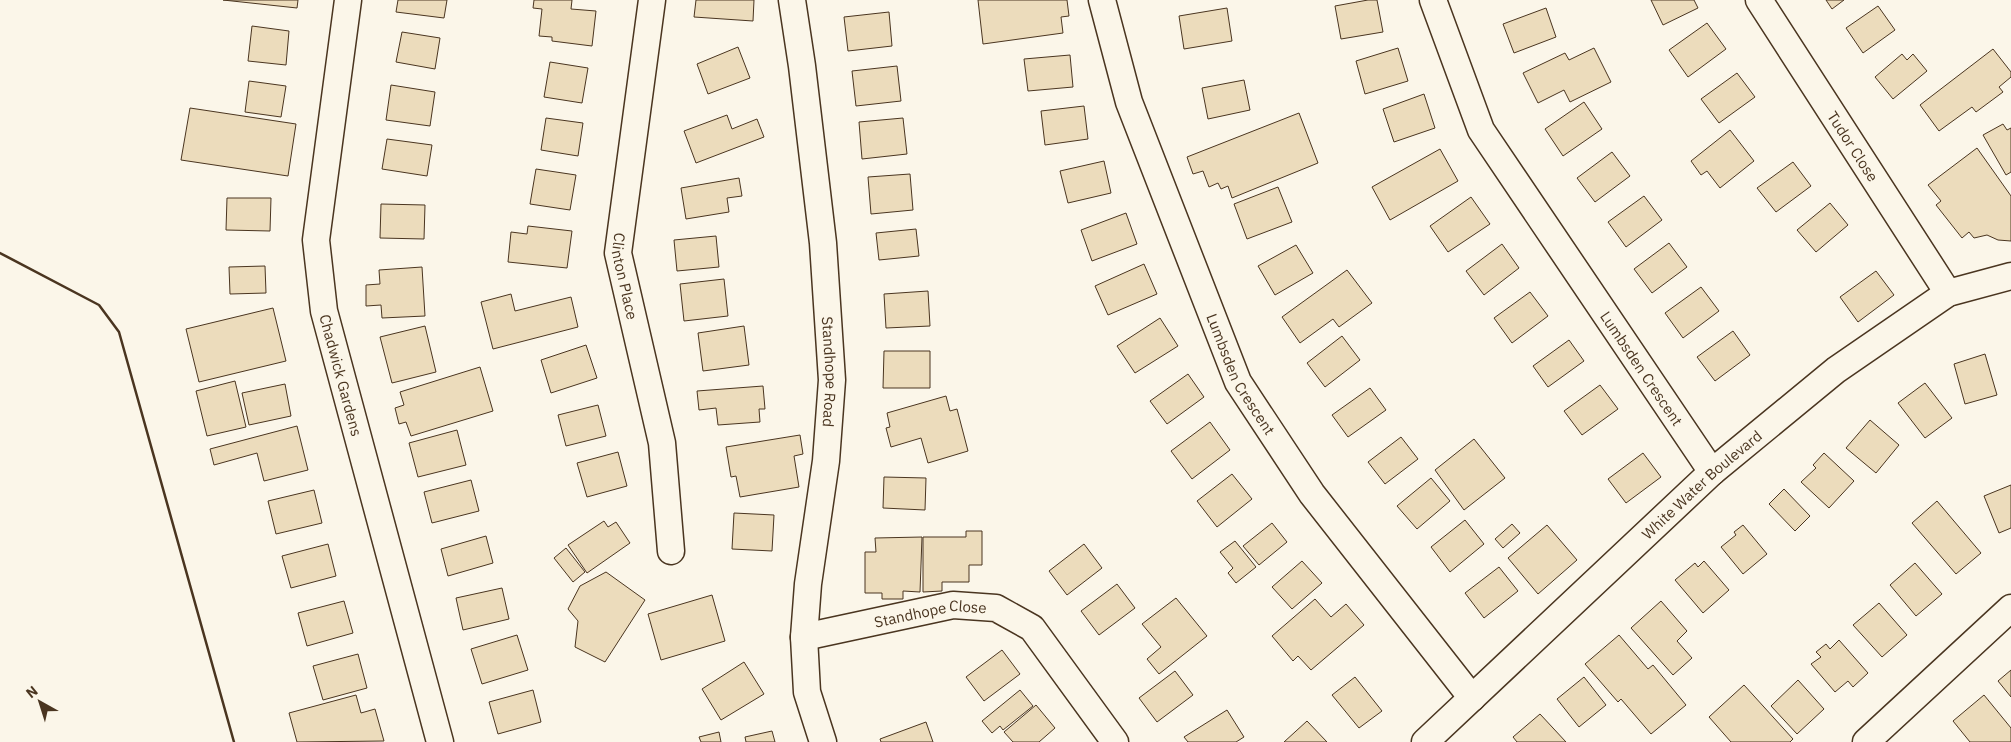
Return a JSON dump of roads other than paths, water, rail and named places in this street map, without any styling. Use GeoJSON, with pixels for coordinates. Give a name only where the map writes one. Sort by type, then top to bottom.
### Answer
{"type":"FeatureCollection","features":[{"type":"Feature","properties":{"kind":"street","name":"Chadwick Gardens"},"geometry":{"type":"LineString","coordinates":[[348,0],[316,240],[324,311],[440,742]]}},
{"type":"Feature","properties":{"kind":"street","name":"Clinton Place"},"geometry":{"type":"LineString","coordinates":[[652,0],[618,253],[662,443],[671,551]]}},
{"type":"Feature","properties":{"kind":"street","name":"Standhope Road"},"geometry":{"type":"LineString","coordinates":[[792,0],[802,66],[823,243],[832,380],[826,461],[808,584],[804,637],[807,692],[822,742]]}},
{"type":"Feature","properties":{"kind":"street","name":"Lumbsden Crescent"},"geometry":{"type":"LineString","coordinates":[[1102,0],[1129,102],[1238,382],[1312,494],[1472,698]]}},
{"type":"Feature","properties":{"kind":"street","name":"Lumbsden Crescent"},"geometry":{"type":"LineString","coordinates":[[1433,0],[1481,130],[1712,472]]}},
{"type":"Feature","properties":{"kind":"street","name":"Tudor Close"},"geometry":{"type":"LineString","coordinates":[[1759,0],[1948,293]]}},
{"type":"Feature","properties":{"kind":"street","name":"White Water Boulevard"},"geometry":{"type":"LineString","coordinates":[[1425,742],[1712,472],[1836,370],[1948,293],[2011,276]]}},
{"type":"Feature","properties":{"kind":"street","name":"Standhope Close"},"geometry":{"type":"LineString","coordinates":[[804,637],[954,605],[996,608],[1032,628],[1115,742]]}},
{"type":"Feature","properties":{"kind":"street"},"geometry":{"type":"LineString","coordinates":[[1866,742],[2011,608]]}}]}
